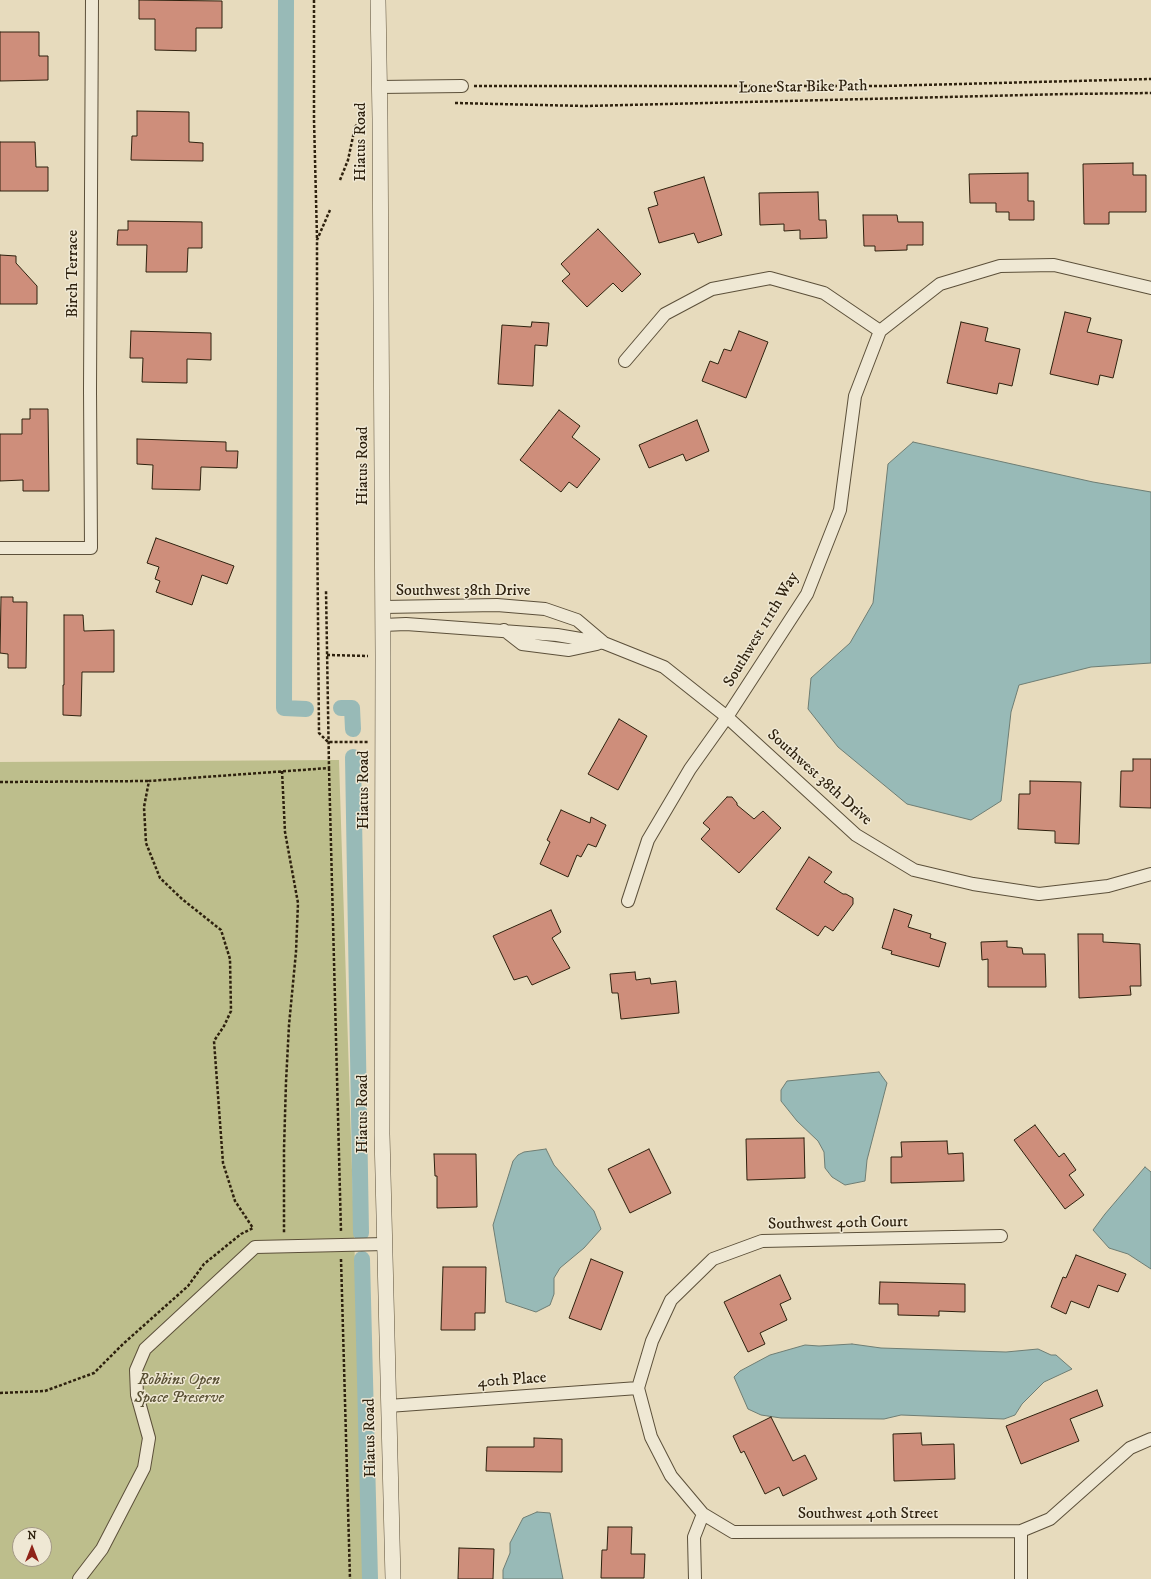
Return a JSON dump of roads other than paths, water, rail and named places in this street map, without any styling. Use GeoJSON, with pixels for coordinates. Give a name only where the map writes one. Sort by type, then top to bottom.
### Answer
{"type":"FeatureCollection","features":[{"type":"Feature","properties":{"kind":"street","name":"Birch Terrace"},"geometry":{"type":"LineString","coordinates":[[0,548],[91,548],[90,389],[92,0]]}},
{"type":"Feature","properties":{"kind":"street","name":"Hiatus Road"},"geometry":{"type":"LineString","coordinates":[[378,0],[380,87],[383,607],[382,1134],[393,1579]]}},
{"type":"Feature","properties":{"kind":"street"},"geometry":{"type":"LineString","coordinates":[[380,87],[462,86]]}},
{"type":"Feature","properties":{"kind":"street"},"geometry":{"type":"LineString","coordinates":[[625,361],[665,314],[712,288],[770,278],[824,293],[880,331],[940,284],[1000,266],[1054,265],[1151,288]]}},
{"type":"Feature","properties":{"kind":"street","name":"Southwest 111th Way"},"geometry":{"type":"LineString","coordinates":[[628,901],[648,840],[690,769],[727,717],[807,594],[840,510],[855,396],[880,331]]}},
{"type":"Feature","properties":{"kind":"street","name":"Southwest 38th Drive"},"geometry":{"type":"LineString","coordinates":[[383,607],[497,605],[545,609],[577,620],[604,643]]}},
{"type":"Feature","properties":{"kind":"street","name":"Southwest 38th Drive"},"geometry":{"type":"LineString","coordinates":[[383,625],[406,624],[557,635],[604,643],[664,667],[727,717],[856,835],[914,870],[973,884],[1039,894],[1108,886],[1151,874]]}},
{"type":"Feature","properties":{"kind":"street","name":"Southwest 40th Court"},"geometry":{"type":"LineString","coordinates":[[638,1388],[652,1340],[671,1300],[713,1259],[762,1241],[1001,1236]]}},
{"type":"Feature","properties":{"kind":"street"},"geometry":{"type":"LineString","coordinates":[[79,1579],[102,1549],[144,1468],[149,1438],[137,1396],[136,1370],[145,1349],[255,1247],[385,1244]]}},
{"type":"Feature","properties":{"kind":"street","name":"40th Place"},"geometry":{"type":"LineString","coordinates":[[388,1406],[638,1388]]}},
{"type":"Feature","properties":{"kind":"street","name":"Southwest 40th Street"},"geometry":{"type":"LineString","coordinates":[[638,1388],[651,1438],[671,1476],[703,1514],[733,1532],[1021,1531],[1050,1519],[1130,1448],[1151,1439]]}},
{"type":"Feature","properties":{"kind":"street"},"geometry":{"type":"LineString","coordinates":[[695,1579],[694,1537],[703,1514]]}},
{"type":"Feature","properties":{"kind":"street"},"geometry":{"type":"LineString","coordinates":[[1021,1531],[1021,1579]]}},
{"type":"Feature","properties":{"kind":"water"},"geometry":{"type":"Polygon","coordinates":[[[913,442],[1093,482],[1151,492],[1151,663],[1091,667],[1019,685],[1011,712],[1001,801],[971,820],[907,804],[838,747],[808,709],[811,678],[850,643],[873,603],[888,464],[913,442]]]}},
{"type":"Feature","properties":{"kind":"water"},"geometry":{"type":"Polygon","coordinates":[[[879,1072],[887,1083],[867,1160],[865,1181],[845,1185],[832,1177],[825,1168],[824,1152],[818,1141],[797,1121],[781,1101],[781,1090],[787,1081],[879,1072]]]}},
{"type":"Feature","properties":{"kind":"water"},"geometry":{"type":"Polygon","coordinates":[[[546,1149],[554,1165],[594,1211],[601,1229],[584,1248],[560,1268],[554,1278],[554,1294],[550,1305],[536,1312],[506,1302],[493,1225],[513,1161],[518,1155],[524,1152],[546,1149]]]}},
{"type":"Feature","properties":{"kind":"water"},"geometry":{"type":"Polygon","coordinates":[[[1145,1167],[1151,1172],[1151,1269],[1128,1254],[1109,1248],[1093,1230],[1145,1167]]]}},
{"type":"Feature","properties":{"kind":"water"},"geometry":{"type":"Polygon","coordinates":[[[852,1344],[881,1348],[1006,1352],[1038,1349],[1051,1355],[1056,1355],[1072,1369],[1044,1382],[1022,1404],[1015,1415],[1004,1419],[901,1415],[884,1419],[781,1418],[761,1415],[748,1409],[734,1377],[740,1371],[770,1355],[805,1345],[819,1346],[852,1344]]]}},
{"type":"Feature","properties":{"kind":"water"},"geometry":{"type":"Polygon","coordinates":[[[537,1512],[550,1513],[563,1579],[503,1579],[503,1570],[510,1553],[510,1543],[523,1518],[537,1512]]]}},
{"type":"Feature","properties":{"kind":"waterway"},"geometry":{"type":"LineString","coordinates":[[286,0],[284,708],[306,709]]}},
{"type":"Feature","properties":{"kind":"waterway"},"geometry":{"type":"LineString","coordinates":[[341,708],[352,708],[353,729]]}},
{"type":"Feature","properties":{"kind":"waterway"},"geometry":{"type":"LineString","coordinates":[[353,757],[361,1233]]}},
{"type":"Feature","properties":{"kind":"waterway"},"geometry":{"type":"LineString","coordinates":[[362,1259],[370,1579]]}},
{"type":"Feature","properties":{"kind":"park label","name":"Robbins Open Space Preserve"},"geometry":{"type":"Point","coordinates":[179,1390]}}]}
